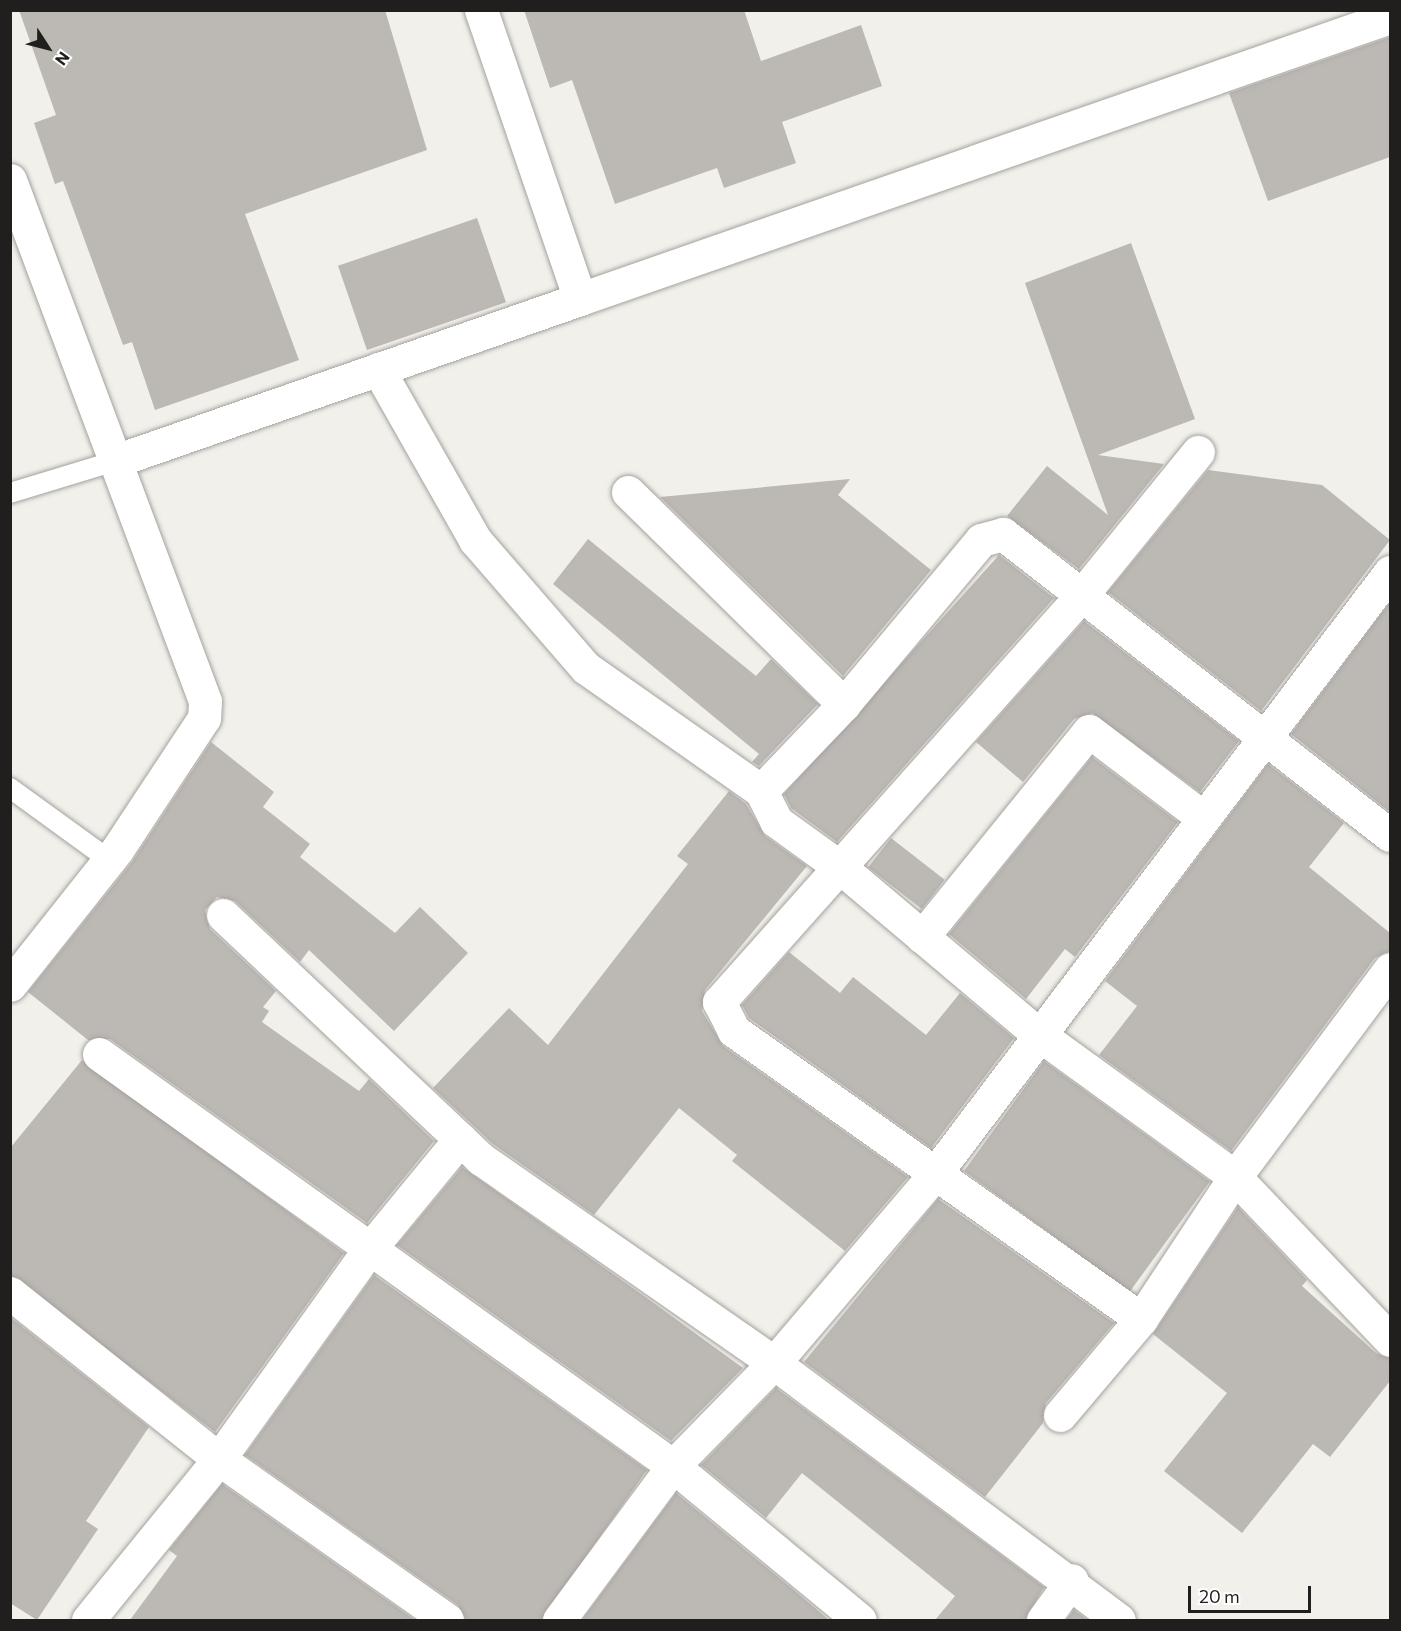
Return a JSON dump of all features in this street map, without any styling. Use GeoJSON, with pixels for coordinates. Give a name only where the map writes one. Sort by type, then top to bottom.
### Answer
{"type":"FeatureCollection","features":[{"type":"Feature","properties":{"kind":"street"},"geometry":{"type":"LineString","coordinates":[[481,10],[580,299]]}},
{"type":"Feature","properties":{"kind":"street"},"geometry":{"type":"LineString","coordinates":[[115,460],[1390,17]]}},
{"type":"Feature","properties":{"kind":"street"},"geometry":{"type":"LineString","coordinates":[[10,180],[205,701],[204,718],[109,860],[10,985]]}},
{"type":"Feature","properties":{"kind":"street"},"geometry":{"type":"LineString","coordinates":[[378,369],[476,540],[586,668],[761,791],[776,821],[841,868],[1037,1033],[1234,1177],[1390,1340]]}},
{"type":"Feature","properties":{"kind":"street"},"geometry":{"type":"LineString","coordinates":[[1141,1319],[934,1175],[734,1031],[720,1014],[719,1002],[841,868],[1080,597],[1198,452]]}},
{"type":"Feature","properties":{"kind":"street"},"geometry":{"type":"LineString","coordinates":[[628,492],[844,704]]}},
{"type":"Feature","properties":{"kind":"street"},"geometry":{"type":"LineString","coordinates":[[761,791],[844,704],[981,540],[992,535],[1003,534],[1080,597],[1390,835]]}},
{"type":"Feature","properties":{"kind":"street"},"geometry":{"type":"LineString","coordinates":[[559,1620],[673,1466],[774,1363],[934,1175],[1037,1033],[1201,816],[1390,572]]}},
{"type":"Feature","properties":{"kind":"street"},"geometry":{"type":"LineString","coordinates":[[922,937],[1089,731],[1201,816]]}},
{"type":"Feature","properties":{"kind":"street"},"geometry":{"type":"LineString","coordinates":[[223,915],[460,1139],[774,1363],[1072,1580],[1119,1620]]}},
{"type":"Feature","properties":{"kind":"street"},"geometry":{"type":"LineString","coordinates":[[1060,1415],[1141,1319],[1234,1177],[1386,985]]}},
{"type":"Feature","properties":{"kind":"street"},"geometry":{"type":"LineString","coordinates":[[99,1054],[368,1251],[673,1466],[860,1620]]}},
{"type":"Feature","properties":{"kind":"street"},"geometry":{"type":"LineString","coordinates":[[88,1620],[219,1458],[368,1251],[460,1139]]}},
{"type":"Feature","properties":{"kind":"street"},"geometry":{"type":"LineString","coordinates":[[10,1293],[219,1458],[447,1620]]}},
{"type":"Feature","properties":{"kind":"street"},"geometry":{"type":"LineString","coordinates":[[1043,1620],[1072,1580]]}},
{"type":"Feature","properties":{"kind":"lane"},"geometry":{"type":"LineString","coordinates":[[10,493],[115,460]]}},
{"type":"Feature","properties":{"kind":"lane"},"geometry":{"type":"LineString","coordinates":[[10,788],[109,860]]}},
{"type":"Feature","properties":{"kind":"building"},"geometry":{"type":"Polygon","coordinates":[[[19,10],[385,10],[427,150],[245,214],[299,360],[155,410],[132,342],[123,345],[63,181],[55,184],[34,123],[56,115],[19,10]]]}},
{"type":"Feature","properties":{"kind":"building"},"geometry":{"type":"Polygon","coordinates":[[[524,10],[744,10],[761,61],[861,25],[882,86],[782,122],[796,163],[724,188],[717,168],[615,204],[572,80],[550,88],[524,10]]]}},
{"type":"Feature","properties":{"kind":"building"},"geometry":{"type":"Polygon","coordinates":[[[1390,37],[1390,157],[1268,201],[1229,93],[1390,37]]]}},
{"type":"Feature","properties":{"kind":"building"},"geometry":{"type":"Polygon","coordinates":[[[477,218],[506,302],[367,350],[338,266],[477,218]]]}},
{"type":"Feature","properties":{"kind":"building"},"geometry":{"type":"Polygon","coordinates":[[[1131,243],[1195,419],[1098,455],[1164,464],[1079,569],[1007,516],[1047,466],[1108,515],[1025,283],[1131,243]]]}},
{"type":"Feature","properties":{"kind":"building"},"geometry":{"type":"Polygon","coordinates":[[[1208,470],[1322,485],[1390,540],[1261,711],[1108,592],[1208,470]]]}},
{"type":"Feature","properties":{"kind":"building"},"geometry":{"type":"Polygon","coordinates":[[[850,479],[838,495],[931,570],[843,676],[660,497],[850,479]]]}},
{"type":"Feature","properties":{"kind":"building"},"geometry":{"type":"Polygon","coordinates":[[[588,539],[756,676],[771,659],[818,704],[759,766],[752,762],[759,754],[553,584],[588,539]]]}},
{"type":"Feature","properties":{"kind":"building"},"geometry":{"type":"Polygon","coordinates":[[[999,555],[1054,598],[837,842],[791,808],[784,794],[999,555]]]}},
{"type":"Feature","properties":{"kind":"building"},"geometry":{"type":"Polygon","coordinates":[[[1390,602],[1390,812],[1291,734],[1390,602]]]}},
{"type":"Feature","properties":{"kind":"building"},"geometry":{"type":"Polygon","coordinates":[[[1084,621],[1239,741],[1200,792],[1092,713],[1074,719],[1023,782],[976,742],[1084,621]]]}},
{"type":"Feature","properties":{"kind":"building"},"geometry":{"type":"Polygon","coordinates":[[[211,742],[274,792],[263,807],[310,844],[300,857],[395,933],[420,907],[468,953],[394,1031],[309,950],[300,962],[235,901],[217,897],[205,910],[210,929],[276,991],[263,1007],[269,1011],[262,1022],[359,1091],[369,1079],[434,1141],[367,1223],[110,1039],[88,1040],[28,992],[132,862],[211,742]]]}},
{"type":"Feature","properties":{"kind":"building"},"geometry":{"type":"Polygon","coordinates":[[[1092,757],[1178,822],[1075,957],[1065,949],[1026,999],[949,934],[1092,757]]]}},
{"type":"Feature","properties":{"kind":"building"},"geometry":{"type":"Polygon","coordinates":[[[1268,764],[1344,823],[1309,867],[1390,933],[1390,951],[1375,958],[1231,1151],[1099,1055],[1137,1006],[1105,981],[1268,764]]]}},
{"type":"Feature","properties":{"kind":"building"},"geometry":{"type":"Polygon","coordinates":[[[729,791],[746,804],[765,836],[807,866],[705,990],[702,1011],[723,1046],[908,1177],[845,1251],[732,1161],[737,1155],[679,1108],[594,1215],[493,1144],[433,1088],[509,1008],[548,1045],[688,864],[677,856],[729,791]]]}},
{"type":"Feature","properties":{"kind":"building"},"geometry":{"type":"Polygon","coordinates":[[[891,838],[945,880],[922,909],[868,867],[891,838]]]}},
{"type":"Feature","properties":{"kind":"building"},"geometry":{"type":"Polygon","coordinates":[[[789,952],[840,993],[853,977],[926,1035],[960,993],[1014,1038],[931,1148],[749,1018],[742,1005],[789,952]]]}},
{"type":"Feature","properties":{"kind":"building"},"geometry":{"type":"Polygon","coordinates":[[[82,1060],[344,1253],[215,1432],[10,1275],[11,1147],[82,1060]]]}},
{"type":"Feature","properties":{"kind":"building"},"geometry":{"type":"Polygon","coordinates":[[[1044,1061],[1210,1181],[1130,1292],[964,1171],[1044,1061]]]}},
{"type":"Feature","properties":{"kind":"building"},"geometry":{"type":"Polygon","coordinates":[[[462,1167],[743,1368],[671,1441],[397,1245],[462,1167]]]}},
{"type":"Feature","properties":{"kind":"building"},"geometry":{"type":"Polygon","coordinates":[[[938,1199],[1114,1323],[1046,1403],[1043,1423],[985,1497],[804,1362],[938,1199]]]}},
{"type":"Feature","properties":{"kind":"building"},"geometry":{"type":"Polygon","coordinates":[[[1238,1207],[1307,1280],[1302,1286],[1376,1353],[1390,1358],[1390,1381],[1330,1457],[1313,1444],[1242,1533],[1164,1471],[1227,1393],[1153,1334],[1238,1207]]]}},
{"type":"Feature","properties":{"kind":"building"},"geometry":{"type":"Polygon","coordinates":[[[374,1275],[647,1470],[541,1620],[466,1620],[458,1605],[245,1455],[374,1275]]]}},
{"type":"Feature","properties":{"kind":"building"},"geometry":{"type":"Polygon","coordinates":[[[10,1317],[149,1427],[86,1521],[98,1529],[37,1620],[10,1603],[10,1317]]]}},
{"type":"Feature","properties":{"kind":"building"},"geometry":{"type":"Polygon","coordinates":[[[776,1388],[1044,1587],[1025,1620],[935,1620],[955,1596],[802,1473],[766,1518],[701,1465],[776,1388]]]}},
{"type":"Feature","properties":{"kind":"building"},"geometry":{"type":"Polygon","coordinates":[[[222,1484],[415,1620],[130,1620],[177,1556],[169,1550],[222,1484]]]}},
{"type":"Feature","properties":{"kind":"building"},"geometry":{"type":"Polygon","coordinates":[[[676,1493],[795,1591],[829,1620],[582,1620],[676,1493]]]}},
{"type":"Feature","properties":{"kind":"building"},"geometry":{"type":"Polygon","coordinates":[[[1074,1610],[1088,1620],[1066,1620],[1074,1610]]]}}]}
